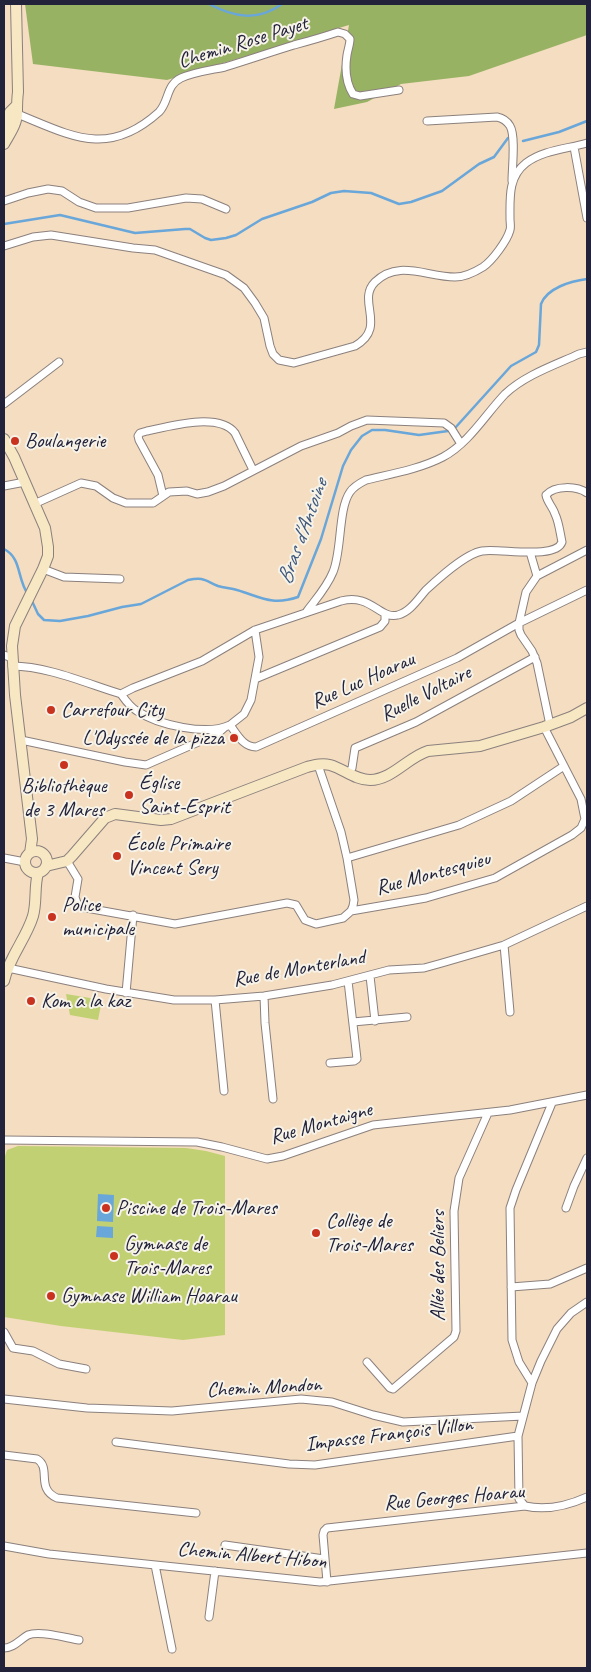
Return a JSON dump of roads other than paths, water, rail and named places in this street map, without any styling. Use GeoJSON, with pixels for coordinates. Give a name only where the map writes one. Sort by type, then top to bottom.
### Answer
{"type":"FeatureCollection","features":[{"type":"Feature","properties":{"kind":"main road"},"geometry":{"type":"LineString","coordinates":[[4,144],[13,128],[18,92],[16,4]]}},
{"type":"Feature","properties":{"kind":"main road"},"geometry":{"type":"LineString","coordinates":[[4,128],[15,111]]}},
{"type":"Feature","properties":{"kind":"main road"},"geometry":{"type":"LineString","coordinates":[[4,430],[10,440],[24,482],[47,536],[48,556],[14,630],[9,660],[21,740],[32,838],[39,865],[33,916],[4,980]]}},
{"type":"Feature","properties":{"kind":"main road"},"geometry":{"type":"LineString","coordinates":[[4,439],[14,456]]}},
{"type":"Feature","properties":{"kind":"main road"},"geometry":{"type":"LineString","coordinates":[[39,865],[66,860],[105,818],[111,815],[161,820],[171,819],[307,767],[318,765],[332,766],[361,779],[378,779],[387,776],[414,757],[428,751],[480,746],[547,726],[571,717],[587,708]]}},
{"type":"Feature","properties":{"kind":"street","name":"Chemin Rose Payet"},"geometry":{"type":"LineString","coordinates":[[15,111],[57,131],[78,138],[103,139],[116,137],[135,129],[160,110],[170,88],[181,78],[338,32],[345,34],[350,39],[346,72],[353,94],[360,96],[399,90]]}},
{"type":"Feature","properties":{"kind":"street"},"geometry":{"type":"LineString","coordinates":[[4,246],[33,237],[51,235],[155,250],[226,275],[244,288],[256,303],[264,318],[273,354],[279,360],[294,363],[355,346],[363,342],[369,333],[372,322],[368,296],[374,283],[392,272],[409,269],[456,277],[472,273],[492,259],[510,231],[512,131],[506,122],[502,118],[497,117],[427,121]]}},
{"type":"Feature","properties":{"kind":"street"},"geometry":{"type":"LineString","coordinates":[[512,181],[525,163],[534,158],[587,143]]}},
{"type":"Feature","properties":{"kind":"street"},"geometry":{"type":"LineString","coordinates":[[574,147],[587,218]]}},
{"type":"Feature","properties":{"kind":"street"},"geometry":{"type":"LineString","coordinates":[[4,201],[48,189],[62,191],[79,202],[96,208],[128,208],[186,198],[202,199],[226,209]]}},
{"type":"Feature","properties":{"kind":"street"},"geometry":{"type":"LineString","coordinates":[[306,612],[333,572],[337,560],[346,499],[357,485],[366,480],[425,465],[444,456],[461,444],[506,393],[532,376],[587,352]]}},
{"type":"Feature","properties":{"kind":"street"},"geometry":{"type":"LineString","coordinates":[[4,404],[59,362]]}},
{"type":"Feature","properties":{"kind":"street"},"geometry":{"type":"LineString","coordinates":[[34,504],[81,483],[96,486],[113,498],[126,503],[153,504],[163,496],[176,490],[197,494],[208,492],[224,486],[301,446],[367,420],[444,423],[451,428],[461,444]]}},
{"type":"Feature","properties":{"kind":"street"},"geometry":{"type":"LineString","coordinates":[[163,496],[156,470],[139,440],[138,436],[140,433],[196,422],[222,424],[232,429],[235,433],[253,470]]}},
{"type":"Feature","properties":{"kind":"street"},"geometry":{"type":"LineString","coordinates":[[4,486],[24,482]]}},
{"type":"Feature","properties":{"kind":"street"},"geometry":{"type":"LineString","coordinates":[[121,694],[202,662],[255,630],[349,599],[366,601],[385,614],[396,616],[407,610],[442,576],[482,551],[530,552],[559,548],[562,542],[556,514],[547,498],[548,492],[556,488],[574,488],[584,490],[587,493]]}},
{"type":"Feature","properties":{"kind":"street"},"geometry":{"type":"LineString","coordinates":[[535,657],[521,635],[519,623],[526,592],[537,576],[587,550]]}},
{"type":"Feature","properties":{"kind":"street"},"geometry":{"type":"LineString","coordinates":[[530,552],[537,576]]}},
{"type":"Feature","properties":{"kind":"street"},"geometry":{"type":"LineString","coordinates":[[43,569],[64,577],[120,579]]}},
{"type":"Feature","properties":{"kind":"street"},"geometry":{"type":"LineString","coordinates":[[519,623],[587,590]]}},
{"type":"Feature","properties":{"kind":"street"},"geometry":{"type":"LineString","coordinates":[[255,679],[380,627],[385,621],[385,614]]}},
{"type":"Feature","properties":{"kind":"street","name":"Rue Luc Hoarau"},"geometry":{"type":"LineString","coordinates":[[227,726],[247,745],[253,747],[261,745],[458,658],[519,623]]}},
{"type":"Feature","properties":{"kind":"street"},"geometry":{"type":"LineString","coordinates":[[21,740],[125,762],[151,764],[217,734],[247,710],[251,700],[259,657],[255,630]]}},
{"type":"Feature","properties":{"kind":"street","name":"Rue Montesquieu"},"geometry":{"type":"LineString","coordinates":[[66,860],[78,879],[75,898],[81,907],[175,924],[286,903],[296,905],[305,920],[316,924],[343,918],[351,911],[449,892],[484,882],[508,872],[578,832],[585,819],[584,797],[564,766],[547,726],[535,657]]}},
{"type":"Feature","properties":{"kind":"street","name":"Ruelle Voltaire"},"geometry":{"type":"LineString","coordinates":[[349,774],[352,768],[355,748],[416,722],[535,657]]}},
{"type":"Feature","properties":{"kind":"street"},"geometry":{"type":"LineString","coordinates":[[9,660],[121,694],[128,705],[135,710],[160,721],[180,727],[216,729],[227,726]]}},
{"type":"Feature","properties":{"kind":"street"},"geometry":{"type":"LineString","coordinates":[[318,765],[348,858],[354,900],[351,911]]}},
{"type":"Feature","properties":{"kind":"street"},"geometry":{"type":"LineString","coordinates":[[348,858],[459,824],[511,801],[564,766]]}},
{"type":"Feature","properties":{"kind":"street"},"geometry":{"type":"LineString","coordinates":[[4,858],[39,865]]}},
{"type":"Feature","properties":{"kind":"street","name":"Rue de Monterland"},"geometry":{"type":"LineString","coordinates":[[8,968],[174,1000],[215,1000],[264,996],[332,985],[389,970],[424,968],[504,945],[587,906]]}},
{"type":"Feature","properties":{"kind":"street"},"geometry":{"type":"LineString","coordinates":[[126,992],[133,915]]}},
{"type":"Feature","properties":{"kind":"street"},"geometry":{"type":"LineString","coordinates":[[504,945],[510,1012]]}},
{"type":"Feature","properties":{"kind":"street"},"geometry":{"type":"LineString","coordinates":[[370,976],[375,1021]]}},
{"type":"Feature","properties":{"kind":"street"},"geometry":{"type":"LineString","coordinates":[[330,1063],[357,1060],[348,981]]}},
{"type":"Feature","properties":{"kind":"street"},"geometry":{"type":"LineString","coordinates":[[264,996],[273,1099]]}},
{"type":"Feature","properties":{"kind":"street"},"geometry":{"type":"LineString","coordinates":[[215,1000],[224,1091]]}},
{"type":"Feature","properties":{"kind":"street"},"geometry":{"type":"LineString","coordinates":[[353,1022],[407,1017]]}},
{"type":"Feature","properties":{"kind":"street","name":"Rue Montaigne"},"geometry":{"type":"LineString","coordinates":[[4,1140],[197,1142],[267,1158],[283,1156],[373,1125],[488,1113],[552,1103],[587,1095]]}},
{"type":"Feature","properties":{"kind":"street"},"geometry":{"type":"LineString","coordinates":[[532,1383],[520,1362],[512,1340],[510,1208],[552,1103]]}},
{"type":"Feature","properties":{"kind":"street","name":"Allée des Beliers"},"geometry":{"type":"LineString","coordinates":[[367,1362],[390,1388],[395,1388],[454,1337],[456,1331],[454,1211],[456,1194],[459,1178],[488,1113]]}},
{"type":"Feature","properties":{"kind":"street"},"geometry":{"type":"LineString","coordinates":[[566,1208],[587,1158]]}},
{"type":"Feature","properties":{"kind":"street"},"geometry":{"type":"LineString","coordinates":[[511,1287],[550,1284],[587,1268]]}},
{"type":"Feature","properties":{"kind":"street"},"geometry":{"type":"LineString","coordinates":[[525,1506],[519,1500],[518,1436],[532,1383],[558,1329],[571,1313],[587,1302]]}},
{"type":"Feature","properties":{"kind":"street"},"geometry":{"type":"LineString","coordinates":[[4,1332],[13,1348],[33,1351],[59,1364],[86,1369]]}},
{"type":"Feature","properties":{"kind":"street","name":"Chemin Mondon"},"geometry":{"type":"LineString","coordinates":[[4,1399],[96,1408],[172,1411],[301,1399],[332,1402],[403,1422],[523,1416]]}},
{"type":"Feature","properties":{"kind":"street","name":"Impasse François Villon"},"geometry":{"type":"LineString","coordinates":[[116,1442],[290,1464],[315,1465],[518,1436]]}},
{"type":"Feature","properties":{"kind":"street"},"geometry":{"type":"LineString","coordinates":[[4,1455],[37,1459],[41,1462],[46,1490],[50,1495],[57,1498],[196,1513]]}},
{"type":"Feature","properties":{"kind":"street","name":"Rue Georges Hoarau"},"geometry":{"type":"LineString","coordinates":[[324,1559],[324,1531],[327,1528],[525,1506],[554,1508],[571,1504],[587,1497]]}},
{"type":"Feature","properties":{"kind":"street"},"geometry":{"type":"LineString","coordinates":[[225,1545],[324,1559],[327,1582]]}},
{"type":"Feature","properties":{"kind":"street","name":"Chemin Albert Hibon"},"geometry":{"type":"LineString","coordinates":[[4,1546],[49,1554],[313,1582],[587,1553]]}},
{"type":"Feature","properties":{"kind":"street"},"geometry":{"type":"LineString","coordinates":[[155,1565],[172,1649]]}},
{"type":"Feature","properties":{"kind":"street"},"geometry":{"type":"LineString","coordinates":[[209,1618],[215,1571]]}},
{"type":"Feature","properties":{"kind":"street"},"geometry":{"type":"LineString","coordinates":[[4,1648],[15,1645],[27,1636],[36,1633],[79,1640]]}},
{"type":"Feature","properties":{"kind":"water","name":"Piscine de Trois-Mares"},"geometry":{"type":"Polygon","coordinates":[[[98,1194],[114,1195],[113,1222],[97,1221],[98,1194]]]}},
{"type":"Feature","properties":{"kind":"water"},"geometry":{"type":"Polygon","coordinates":[[[97,1226],[113,1227],[113,1238],[96,1237],[97,1226]]]}},
{"type":"Feature","properties":{"kind":"waterway"},"geometry":{"type":"LineString","coordinates":[[209,4],[227,12],[245,16],[264,13],[282,4]]}},
{"type":"Feature","properties":{"kind":"waterway"},"geometry":{"type":"LineString","coordinates":[[523,141],[559,132],[587,121]]}},
{"type":"Feature","properties":{"kind":"waterway"},"geometry":{"type":"LineString","coordinates":[[4,224],[60,215],[135,233],[190,229],[211,240],[226,238],[236,235],[262,219],[312,202],[331,193],[344,191],[371,193],[399,204],[411,202],[442,191],[479,164],[494,157],[508,138]]}},
{"type":"Feature","properties":{"kind":"waterway","name":"Bras d'Antoine"},"geometry":{"type":"LineString","coordinates":[[455,428],[511,366],[536,352],[539,345],[541,304],[544,298],[560,286],[587,279]]}},
{"type":"Feature","properties":{"kind":"waterway","name":"Bras d'Antoine"},"geometry":{"type":"LineString","coordinates":[[31,599],[38,614],[44,620],[60,621],[141,604],[193,579],[204,580],[267,600],[281,601],[298,597],[321,539],[343,466],[351,450],[362,436],[372,430],[419,435],[448,431]]}},
{"type":"Feature","properties":{"kind":"waterway","name":"Bras d'Antoine"},"geometry":{"type":"LineString","coordinates":[[4,549],[14,558],[28,594]]}},
{"type":"Feature","properties":{"kind":"place","name":"Boulangerie"},"geometry":{"type":"Point","coordinates":[15,441]}},
{"type":"Feature","properties":{"kind":"place","name":"Carrefour City"},"geometry":{"type":"Point","coordinates":[51,710]}},
{"type":"Feature","properties":{"kind":"place","name":"L'Odyssée de la pizza"},"geometry":{"type":"Point","coordinates":[234,738]}},
{"type":"Feature","properties":{"kind":"place","name":"Bibliothèque de 3 Mares"},"geometry":{"type":"Point","coordinates":[64,765]}},
{"type":"Feature","properties":{"kind":"place","name":"Église Saint-Esprit"},"geometry":{"type":"Point","coordinates":[129,795]}},
{"type":"Feature","properties":{"kind":"place","name":"École Primaire Vincent Sery"},"geometry":{"type":"Point","coordinates":[117,856]}},
{"type":"Feature","properties":{"kind":"place","name":"Police municipale"},"geometry":{"type":"Point","coordinates":[52,917]}},
{"type":"Feature","properties":{"kind":"place","name":"Kom a la kaz"},"geometry":{"type":"Point","coordinates":[31,1001]}},
{"type":"Feature","properties":{"kind":"place","name":"Piscine de Trois-Mares"},"geometry":{"type":"Point","coordinates":[106,1208]}},
{"type":"Feature","properties":{"kind":"place","name":"Collège de Trois-Mares"},"geometry":{"type":"Point","coordinates":[316,1233]}},
{"type":"Feature","properties":{"kind":"place","name":"Gymnase de Trois-Mares"},"geometry":{"type":"Point","coordinates":[114,1256]}},
{"type":"Feature","properties":{"kind":"place","name":"Gymnase William Hoarau"},"geometry":{"type":"Point","coordinates":[51,1296]}}]}
